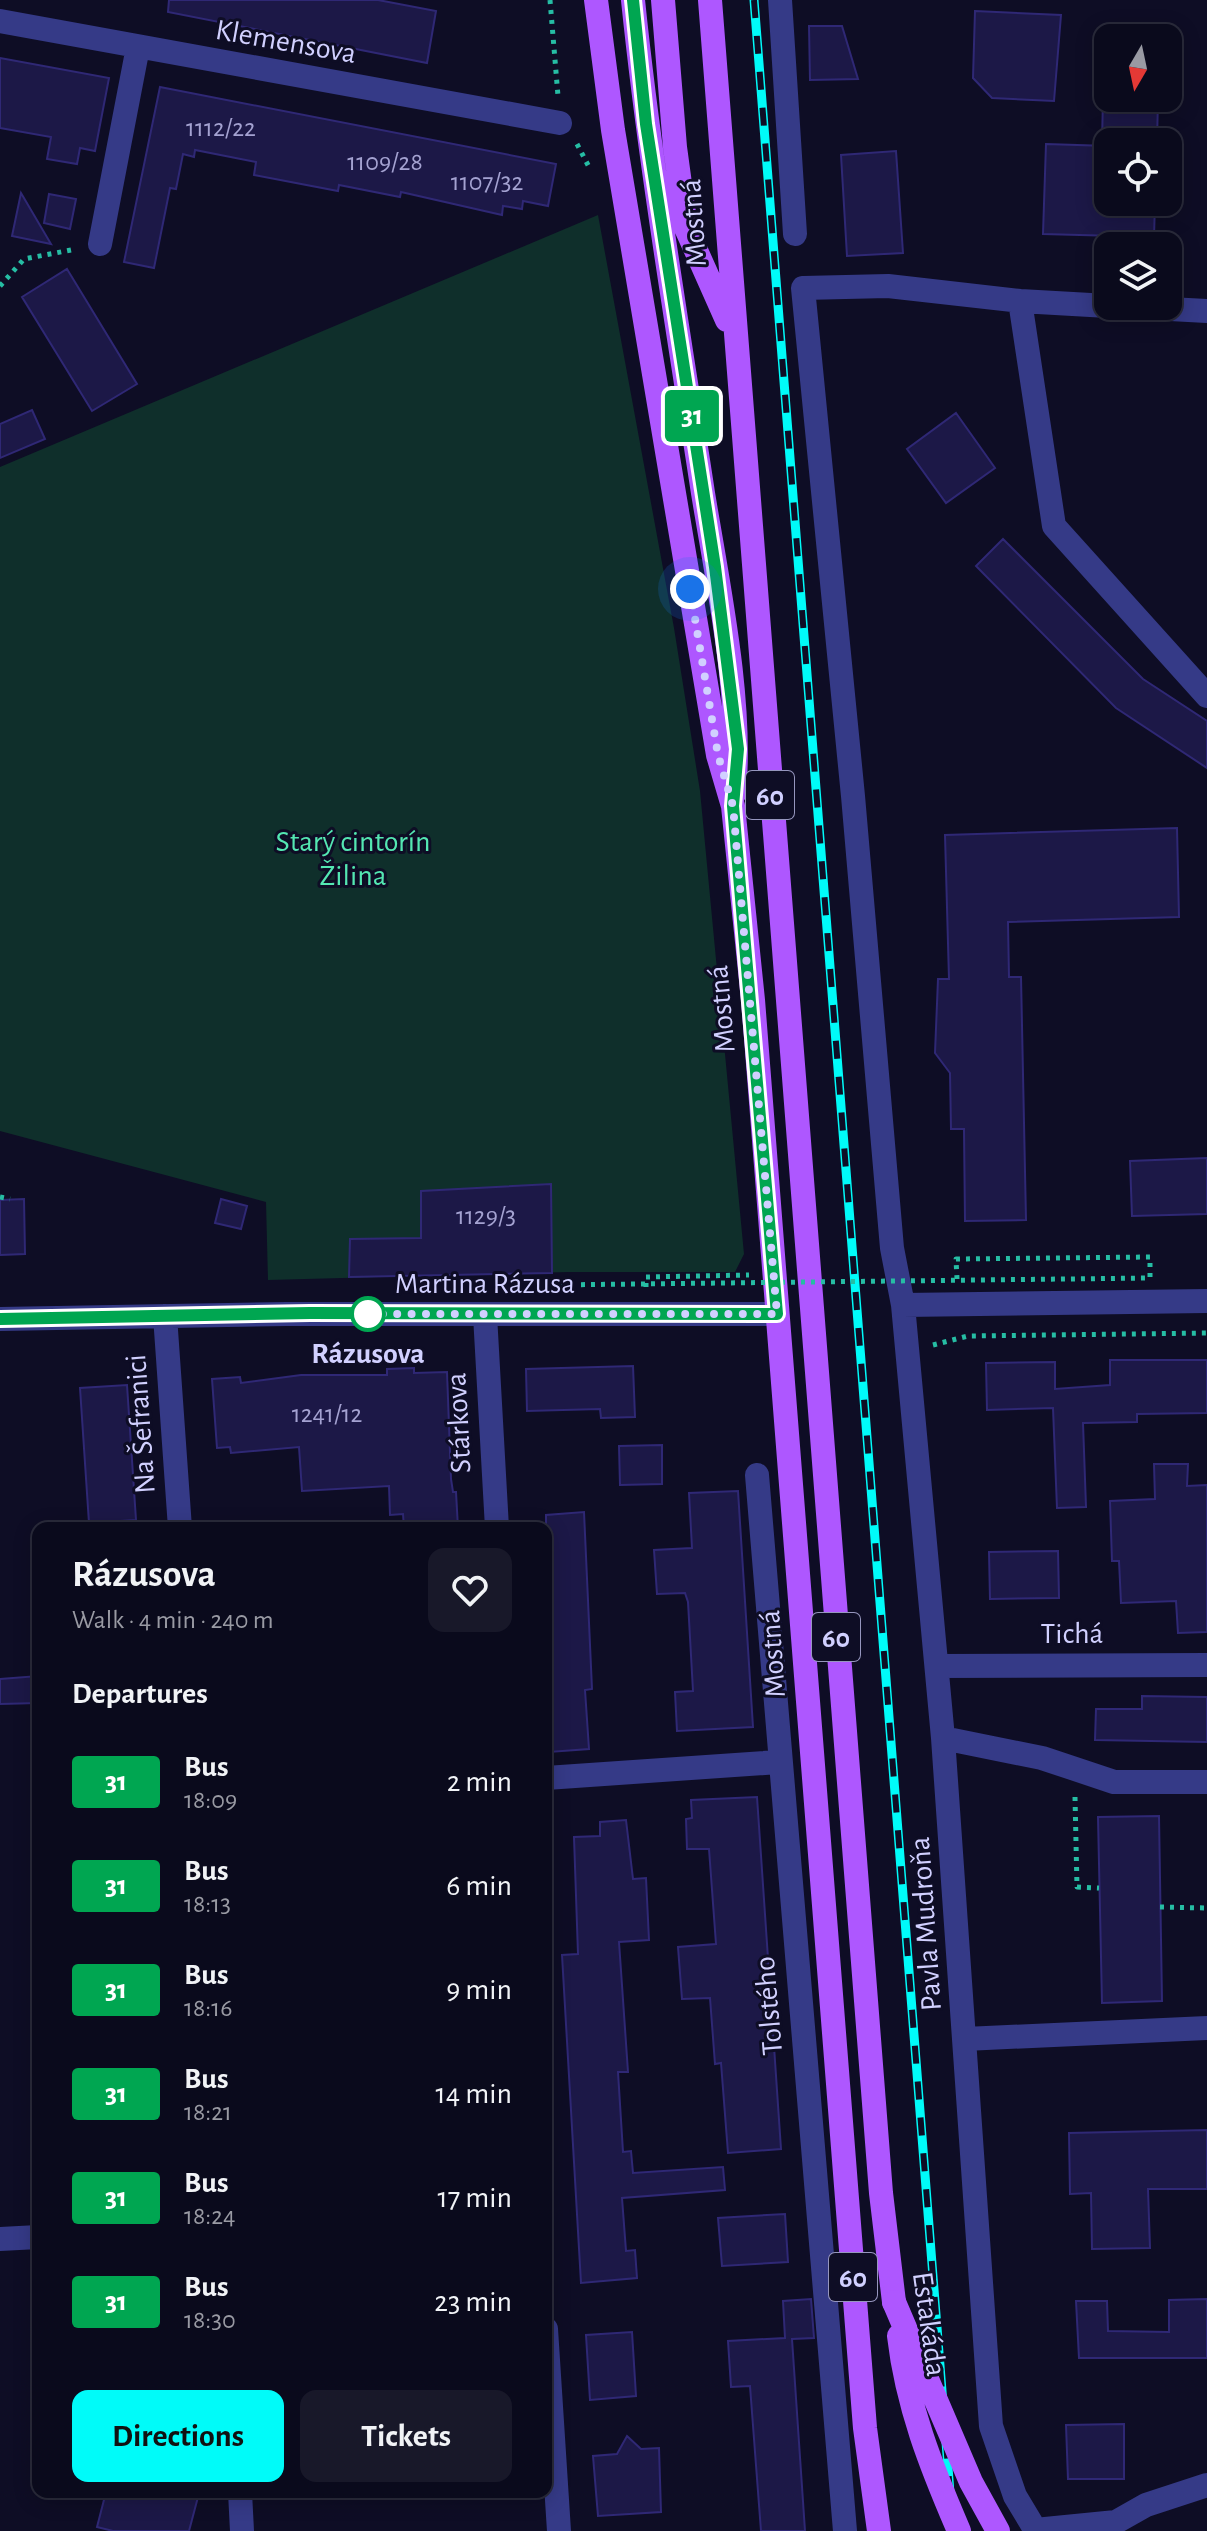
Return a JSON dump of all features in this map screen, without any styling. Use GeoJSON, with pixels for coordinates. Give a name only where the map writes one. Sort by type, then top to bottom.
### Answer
{"type":"FeatureCollection","features":[{"type":"Feature","properties":{"kind":"main road","name":"Mostná"},"geometry":{"type":"LineString","coordinates":[[596,0],[653,374],[718,755],[733,806],[777,1314],[865,2428],[879,2531]]}},
{"type":"Feature","properties":{"kind":"main road"},"geometry":{"type":"LineString","coordinates":[[633,0],[646,124],[715,567],[738,749],[733,806]]}},
{"type":"Feature","properties":{"kind":"main road"},"geometry":{"type":"LineString","coordinates":[[663,0],[675,147],[686,228],[734,337]]}},
{"type":"Feature","properties":{"kind":"main road","name":"Mostná"},"geometry":{"type":"LineString","coordinates":[[710,0],[867,2020]]}},
{"type":"Feature","properties":{"kind":"main road","name":"Estakáda"},"geometry":{"type":"LineString","coordinates":[[867,2020],[881,2193],[905,2386],[925,2453],[959,2531]]}},
{"type":"Feature","properties":{"kind":"main road"},"geometry":{"type":"LineString","coordinates":[[894,2302],[964,2468],[998,2531]]}},
{"type":"Feature","properties":{"kind":"street"},"geometry":{"type":"LineString","coordinates":[[780,0],[795,234]]}},
{"type":"Feature","properties":{"kind":"street","name":"Klemensova"},"geometry":{"type":"LineString","coordinates":[[0,21],[560,123]]}},
{"type":"Feature","properties":{"kind":"street"},"geometry":{"type":"LineString","coordinates":[[100,244],[138,47]]}},
{"type":"Feature","properties":{"kind":"street","name":"Pavla Mudroňa"},"geometry":{"type":"LineString","coordinates":[[1020,301],[888,286],[803,288],[853,796],[892,1248],[903,1305],[905,1352],[937,1666],[991,2426],[1015,2496],[1036,2530]]}},
{"type":"Feature","properties":{"kind":"street"},"geometry":{"type":"LineString","coordinates":[[1094,305],[1020,301],[1054,526],[1197,675],[1207,696]]}},
{"type":"Feature","properties":{"kind":"street"},"geometry":{"type":"LineString","coordinates":[[1182,310],[1207,311]]}},
{"type":"Feature","properties":{"kind":"street"},"geometry":{"type":"LineString","coordinates":[[903,1305],[1207,1301]]}},
{"type":"Feature","properties":{"kind":"street","name":"Martina Rázusa"},"geometry":{"type":"LineString","coordinates":[[0,1319],[777,1314]]}},
{"type":"Feature","properties":{"kind":"street","name":"Stárkova"},"geometry":{"type":"LineString","coordinates":[[485,1315],[497,1522]]}},
{"type":"Feature","properties":{"kind":"street","name":"Na Šefranici"},"geometry":{"type":"LineString","coordinates":[[165,1316],[180,1522]]}},
{"type":"Feature","properties":{"kind":"street","name":"Tolstého"},"geometry":{"type":"LineString","coordinates":[[757,1475],[778,1762],[845,2531]]}},
{"type":"Feature","properties":{"kind":"street","name":"Tichá"},"geometry":{"type":"LineString","coordinates":[[937,1666],[1207,1665]]}},
{"type":"Feature","properties":{"kind":"street"},"geometry":{"type":"LineString","coordinates":[[943,1738],[1042,1758],[1074,1772],[1114,1782],[1207,1782]]}},
{"type":"Feature","properties":{"kind":"street"},"geometry":{"type":"LineString","coordinates":[[552,1778],[778,1762]]}},
{"type":"Feature","properties":{"kind":"street"},"geometry":{"type":"LineString","coordinates":[[965,2039],[1207,2028]]}},
{"type":"Feature","properties":{"kind":"street"},"geometry":{"type":"LineString","coordinates":[[0,2239],[32,2237]]}},
{"type":"Feature","properties":{"kind":"street"},"geometry":{"type":"LineString","coordinates":[[552,2422],[559,2531]]}},
{"type":"Feature","properties":{"kind":"street"},"geometry":{"type":"LineString","coordinates":[[1036,2530],[1116,2522],[1146,2505],[1207,2485]]}},
{"type":"Feature","properties":{"kind":"street"},"geometry":{"type":"LineString","coordinates":[[240,2498],[242,2531]]}},
{"type":"Feature","properties":{"kind":"path"},"geometry":{"type":"LineString","coordinates":[[550,0],[560,123],[567,123],[591,171]]}},
{"type":"Feature","properties":{"kind":"path"},"geometry":{"type":"LineString","coordinates":[[0,286],[24,259],[100,244]]}},
{"type":"Feature","properties":{"kind":"path"},"geometry":{"type":"LineString","coordinates":[[0,1197],[10,1199]]}},
{"type":"Feature","properties":{"kind":"path"},"geometry":{"type":"LineString","coordinates":[[551,1285],[1150,1278],[1150,1257],[956,1259],[958,1304]]}},
{"type":"Feature","properties":{"kind":"path"},"geometry":{"type":"LineString","coordinates":[[647,1316],[646,1277],[749,1276],[748,1260]]}},
{"type":"Feature","properties":{"kind":"path"},"geometry":{"type":"LineString","coordinates":[[905,1352],[968,1336],[1207,1333]]}},
{"type":"Feature","properties":{"kind":"path"},"geometry":{"type":"LineString","coordinates":[[1074,1772],[1077,1887],[1099,1888]]}},
{"type":"Feature","properties":{"kind":"path"},"geometry":{"type":"LineString","coordinates":[[1160,1907],[1207,1908]]}},
{"type":"Feature","properties":{"kind":"green space","name":"Starý cintorín Žilina"},"geometry":{"type":"Polygon","coordinates":[[[598,215],[674,628],[700,791],[744,1254],[735,1272],[569,1272],[268,1280],[266,1202],[0,1131],[0,467],[598,215]]]}},
{"type":"Feature","properties":{"kind":"building"},"geometry":{"type":"Polygon","coordinates":[[[169,0],[378,0],[436,11],[427,63],[168,12],[169,0]]]}},
{"type":"Feature","properties":{"kind":"building"},"geometry":{"type":"Polygon","coordinates":[[[975,11],[1061,15],[1054,101],[992,98],[973,78],[975,11]]]}},
{"type":"Feature","properties":{"kind":"building"},"geometry":{"type":"Polygon","coordinates":[[[809,26],[842,26],[858,79],[810,80],[809,26]]]}},
{"type":"Feature","properties":{"kind":"building"},"geometry":{"type":"Polygon","coordinates":[[[0,58],[109,78],[95,151],[80,148],[77,164],[47,159],[51,137],[0,128],[0,58]]]}},
{"type":"Feature","properties":{"kind":"building"},"geometry":{"type":"Polygon","coordinates":[[[160,87],[556,164],[548,206],[523,201],[522,209],[503,206],[502,215],[401,192],[400,197],[339,185],[338,191],[254,175],[256,162],[195,150],[194,157],[183,154],[176,189],[170,188],[154,268],[124,262],[160,87]]]}},
{"type":"Feature","properties":{"kind":"building"},"geometry":{"type":"Polygon","coordinates":[[[1103,112],[1158,112],[1157,128],[1102,128],[1103,112]]]}},
{"type":"Feature","properties":{"kind":"building"},"geometry":{"type":"Polygon","coordinates":[[[1046,144],[1094,146],[1094,216],[1155,216],[1154,232],[1043,234],[1046,144]]]}},
{"type":"Feature","properties":{"kind":"building"},"geometry":{"type":"Polygon","coordinates":[[[896,151],[903,253],[847,256],[841,155],[896,151]]]}},
{"type":"Feature","properties":{"kind":"building"},"geometry":{"type":"Polygon","coordinates":[[[21,193],[51,244],[12,236],[21,193]]]}},
{"type":"Feature","properties":{"kind":"building"},"geometry":{"type":"Polygon","coordinates":[[[49,194],[76,199],[70,229],[44,223],[49,194]]]}},
{"type":"Feature","properties":{"kind":"building"},"geometry":{"type":"Polygon","coordinates":[[[67,269],[137,384],[92,411],[22,297],[67,269]]]}},
{"type":"Feature","properties":{"kind":"building"},"geometry":{"type":"Polygon","coordinates":[[[32,410],[45,439],[0,458],[0,424],[32,410]]]}},
{"type":"Feature","properties":{"kind":"building"},"geometry":{"type":"Polygon","coordinates":[[[956,413],[995,468],[946,503],[907,449],[956,413]]]}},
{"type":"Feature","properties":{"kind":"building"},"geometry":{"type":"Polygon","coordinates":[[[1003,539],[1143,679],[1207,721],[1207,768],[1116,708],[976,566],[1003,539]]]}},
{"type":"Feature","properties":{"kind":"building"},"geometry":{"type":"Polygon","coordinates":[[[1177,828],[1179,917],[1008,922],[1009,977],[1021,977],[1026,1220],[965,1221],[964,1129],[951,1129],[950,1073],[935,1053],[938,979],[949,979],[945,835],[1177,828]]]}},
{"type":"Feature","properties":{"kind":"building"},"geometry":{"type":"Polygon","coordinates":[[[1207,1158],[1207,1214],[1132,1216],[1130,1161],[1207,1158]]]}},
{"type":"Feature","properties":{"kind":"building"},"geometry":{"type":"Polygon","coordinates":[[[551,1184],[552,1273],[349,1277],[350,1239],[421,1238],[421,1191],[551,1184]]]}},
{"type":"Feature","properties":{"kind":"building"},"geometry":{"type":"Polygon","coordinates":[[[24,1199],[25,1254],[0,1255],[0,1200],[24,1199]]]}},
{"type":"Feature","properties":{"kind":"building"},"geometry":{"type":"Polygon","coordinates":[[[221,1199],[247,1206],[241,1229],[215,1223],[221,1199]]]}},
{"type":"Feature","properties":{"kind":"building"},"geometry":{"type":"Polygon","coordinates":[[[1110,1360],[1207,1360],[1207,1413],[1137,1414],[1137,1422],[1083,1423],[1086,1507],[1057,1508],[1053,1408],[987,1410],[986,1363],[1055,1362],[1055,1389],[1110,1385],[1110,1360]]]}},
{"type":"Feature","properties":{"kind":"building"},"geometry":{"type":"Polygon","coordinates":[[[633,1366],[635,1417],[601,1418],[600,1409],[527,1411],[526,1369],[633,1366]]]}},
{"type":"Feature","properties":{"kind":"building"},"geometry":{"type":"Polygon","coordinates":[[[414,1368],[414,1373],[447,1372],[451,1479],[453,1492],[456,1492],[458,1522],[404,1522],[403,1514],[390,1515],[389,1486],[302,1491],[299,1447],[231,1453],[230,1447],[217,1448],[212,1379],[240,1377],[241,1383],[301,1375],[387,1375],[387,1369],[414,1368]]]}},
{"type":"Feature","properties":{"kind":"building"},"geometry":{"type":"Polygon","coordinates":[[[127,1385],[136,1520],[89,1522],[80,1388],[127,1385]]]}},
{"type":"Feature","properties":{"kind":"building"},"geometry":{"type":"Polygon","coordinates":[[[662,1445],[662,1484],[620,1485],[619,1446],[662,1445]]]}},
{"type":"Feature","properties":{"kind":"building"},"geometry":{"type":"Polygon","coordinates":[[[1154,1464],[1188,1464],[1187,1486],[1207,1485],[1207,1632],[1178,1633],[1176,1601],[1121,1603],[1119,1561],[1112,1561],[1110,1501],[1155,1499],[1154,1464]]]}},
{"type":"Feature","properties":{"kind":"building"},"geometry":{"type":"Polygon","coordinates":[[[738,1491],[753,1727],[677,1731],[675,1692],[693,1691],[688,1602],[685,1593],[657,1594],[654,1550],[692,1548],[689,1493],[738,1491]]]}},
{"type":"Feature","properties":{"kind":"building"},"geometry":{"type":"Polygon","coordinates":[[[584,1512],[592,1689],[585,1690],[589,1749],[552,1752],[552,1522],[546,1522],[546,1515],[584,1512]]]}},
{"type":"Feature","properties":{"kind":"building"},"geometry":{"type":"Polygon","coordinates":[[[1058,1551],[1059,1598],[990,1599],[989,1552],[1058,1551]]]}},
{"type":"Feature","properties":{"kind":"building"},"geometry":{"type":"Polygon","coordinates":[[[32,1676],[32,1703],[0,1704],[0,1679],[32,1676]]]}},
{"type":"Feature","properties":{"kind":"building"},"geometry":{"type":"Polygon","coordinates":[[[1142,1696],[1207,1697],[1207,1742],[1095,1740],[1096,1709],[1142,1709],[1142,1696]]]}},
{"type":"Feature","properties":{"kind":"building"},"geometry":{"type":"Polygon","coordinates":[[[757,1797],[781,2149],[728,2153],[721,2063],[715,2064],[710,1998],[682,1999],[678,1947],[716,1944],[709,1849],[687,1849],[686,1819],[692,1818],[691,1800],[757,1797]]]}},
{"type":"Feature","properties":{"kind":"building"},"geometry":{"type":"Polygon","coordinates":[[[1159,1816],[1162,2001],[1102,2003],[1098,1817],[1159,1816]]]}},
{"type":"Feature","properties":{"kind":"building"},"geometry":{"type":"Polygon","coordinates":[[[626,1820],[633,1879],[646,1878],[649,1940],[619,1942],[628,2072],[618,2072],[623,2152],[631,2151],[633,2173],[723,2167],[725,2190],[622,2198],[626,2251],[635,2250],[637,2278],[581,2283],[562,1955],[578,1954],[574,1837],[600,1836],[600,1822],[626,1820]]]}},
{"type":"Feature","properties":{"kind":"building"},"geometry":{"type":"Polygon","coordinates":[[[1207,2130],[1207,2189],[1148,2189],[1150,2248],[1092,2249],[1091,2193],[1070,2194],[1069,2133],[1207,2130]]]}},
{"type":"Feature","properties":{"kind":"building"},"geometry":{"type":"Polygon","coordinates":[[[785,2214],[788,2262],[722,2266],[718,2218],[785,2214]]]}},
{"type":"Feature","properties":{"kind":"building"},"geometry":{"type":"Polygon","coordinates":[[[811,2299],[814,2338],[792,2339],[805,2531],[761,2531],[750,2386],[731,2387],[728,2341],[785,2338],[783,2301],[811,2299]]]}},
{"type":"Feature","properties":{"kind":"building"},"geometry":{"type":"Polygon","coordinates":[[[1207,2299],[1207,2358],[1079,2358],[1076,2301],[1107,2301],[1108,2331],[1169,2332],[1169,2300],[1207,2299]]]}},
{"type":"Feature","properties":{"kind":"building"},"geometry":{"type":"Polygon","coordinates":[[[632,2332],[636,2396],[590,2400],[586,2335],[632,2332]]]}},
{"type":"Feature","properties":{"kind":"building"},"geometry":{"type":"Polygon","coordinates":[[[1124,2424],[1124,2479],[1068,2479],[1066,2425],[1124,2424]]]}},
{"type":"Feature","properties":{"kind":"building"},"geometry":{"type":"Polygon","coordinates":[[[627,2436],[641,2449],[659,2448],[661,2512],[598,2516],[593,2456],[617,2454],[627,2436]]]}},
{"type":"Feature","properties":{"kind":"building"},"geometry":{"type":"Polygon","coordinates":[[[104,2498],[198,2498],[189,2531],[113,2531],[97,2527],[104,2498]]]}},
{"type":"Feature","properties":{"kind":"railway"},"geometry":{"type":"LineString","coordinates":[[754,0],[953,2531]]}},
{"type":"Feature","properties":{"kind":"bus line","name":"31"},"geometry":{"type":"LineString","coordinates":[[0,1319],[310,1313],[777,1314],[753,1000],[733,806],[738,749],[715,567],[646,124],[633,0]]}},
{"type":"Feature","properties":{"kind":"place","name":"Rázusova"},"geometry":{"type":"Point","coordinates":[368,1314]}},
{"type":"Feature","properties":{"kind":"route"},"geometry":{"type":"LineString","coordinates":[[368,1314],[361,1314],[620,1316],[777,1314],[753,1000],[733,806],[718,755],[690,589]]}}]}
